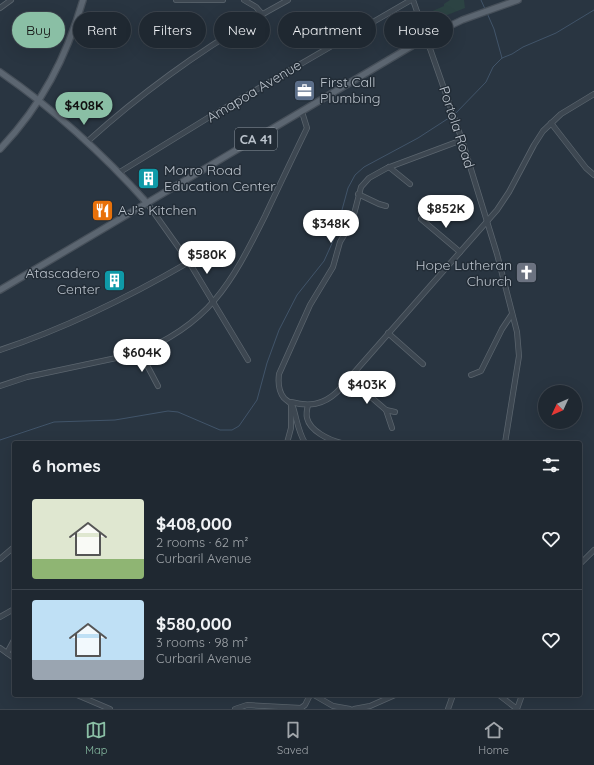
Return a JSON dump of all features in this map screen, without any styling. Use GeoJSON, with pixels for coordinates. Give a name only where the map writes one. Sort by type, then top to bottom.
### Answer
{"type":"FeatureCollection","features":[{"type":"Feature","properties":{"kind":"main road"},"geometry":{"type":"LineString","coordinates":[[0,149],[13,135],[39,101],[65,54],[83,0]]}},
{"type":"Feature","properties":{"kind":"main road","name":"CA 41"},"geometry":{"type":"LineString","coordinates":[[453,24],[518,0]]}},
{"type":"Feature","properties":{"kind":"main road","name":"CA 41"},"geometry":{"type":"LineString","coordinates":[[0,290],[409,48]]}},
{"type":"Feature","properties":{"kind":"main road"},"geometry":{"type":"LineString","coordinates":[[0,72],[39,101],[88,141],[120,172],[147,203]]}},
{"type":"Feature","properties":{"kind":"street"},"geometry":{"type":"LineString","coordinates":[[0,8],[11,0]]}},
{"type":"Feature","properties":{"kind":"street"},"geometry":{"type":"LineString","coordinates":[[176,0],[223,0]]}},
{"type":"Feature","properties":{"kind":"street"},"geometry":{"type":"LineString","coordinates":[[244,0],[256,7],[260,12]]}},
{"type":"Feature","properties":{"kind":"street"},"geometry":{"type":"LineString","coordinates":[[266,12],[288,0]]}},
{"type":"Feature","properties":{"kind":"street","name":"Portola Road"},"geometry":{"type":"LineString","coordinates":[[412,0],[417,12]]}},
{"type":"Feature","properties":{"kind":"street","name":"Amapoa Avenue"},"geometry":{"type":"LineString","coordinates":[[120,172],[218,112],[412,0]]}},
{"type":"Feature","properties":{"kind":"street"},"geometry":{"type":"LineString","coordinates":[[88,141],[170,73],[214,43]]}},
{"type":"Feature","properties":{"kind":"street","name":"Portola Road"},"geometry":{"type":"LineString","coordinates":[[431,48],[462,140],[487,221],[518,339],[519,356],[505,441]]}},
{"type":"Feature","properties":{"kind":"street"},"geometry":{"type":"LineString","coordinates":[[462,140],[389,167],[369,178],[358,194],[352,222],[340,242],[333,267],[310,305],[281,367],[278,381],[285,398],[290,402],[308,405],[326,401],[349,378],[487,221],[509,192],[534,145],[551,123],[561,114],[594,94]]}},
{"type":"Feature","properties":{"kind":"street"},"geometry":{"type":"LineString","coordinates":[[0,386],[27,377],[119,358],[140,352],[180,331],[214,302],[233,278],[307,128],[302,112]]}},
{"type":"Feature","properties":{"kind":"street"},"geometry":{"type":"LineString","coordinates":[[551,123],[586,168],[594,175]]}},
{"type":"Feature","properties":{"kind":"street"},"geometry":{"type":"LineString","coordinates":[[389,167],[410,184]]}},
{"type":"Feature","properties":{"kind":"street"},"geometry":{"type":"LineString","coordinates":[[358,194],[386,206]]}},
{"type":"Feature","properties":{"kind":"street"},"geometry":{"type":"LineString","coordinates":[[147,203],[189,262],[248,360]]}},
{"type":"Feature","properties":{"kind":"street"},"geometry":{"type":"LineString","coordinates":[[421,219],[460,252]]}},
{"type":"Feature","properties":{"kind":"street"},"geometry":{"type":"LineString","coordinates":[[0,350],[87,315],[145,288],[189,262]]}},
{"type":"Feature","properties":{"kind":"street"},"geometry":{"type":"LineString","coordinates":[[471,375],[481,371],[502,329],[512,314]]}},
{"type":"Feature","properties":{"kind":"street"},"geometry":{"type":"LineString","coordinates":[[388,333],[423,364]]}},
{"type":"Feature","properties":{"kind":"street"},"geometry":{"type":"LineString","coordinates":[[140,352],[158,386]]}},
{"type":"Feature","properties":{"kind":"street"},"geometry":{"type":"LineString","coordinates":[[349,378],[386,410],[395,412]]}},
{"type":"Feature","properties":{"kind":"street"},"geometry":{"type":"LineString","coordinates":[[288,441],[291,428],[290,402]]}},
{"type":"Feature","properties":{"kind":"street"},"geometry":{"type":"LineString","coordinates":[[290,402],[298,428],[304,441]]}},
{"type":"Feature","properties":{"kind":"street"},"geometry":{"type":"LineString","coordinates":[[308,405],[306,417],[309,422],[323,437],[335,441]]}},
{"type":"Feature","properties":{"kind":"street"},"geometry":{"type":"LineString","coordinates":[[386,410],[392,428]]}},
{"type":"Feature","properties":{"kind":"street"},"geometry":{"type":"LineString","coordinates":[[0,559],[12,549]]}},
{"type":"Feature","properties":{"kind":"street"},"geometry":{"type":"LineString","coordinates":[[582,562],[594,550]]}},
{"type":"Feature","properties":{"kind":"street"},"geometry":{"type":"LineString","coordinates":[[0,617],[12,610]]}},
{"type":"Feature","properties":{"kind":"street"},"geometry":{"type":"LineString","coordinates":[[7,652],[12,643]]}},
{"type":"Feature","properties":{"kind":"street"},"geometry":{"type":"LineString","coordinates":[[0,648],[12,656]]}},
{"type":"Feature","properties":{"kind":"street"},"geometry":{"type":"LineString","coordinates":[[81,697],[97,706],[110,709]]}},
{"type":"Feature","properties":{"kind":"street"},"geometry":{"type":"LineString","coordinates":[[234,709],[251,705],[301,708],[305,705],[309,697]]}},
{"type":"Feature","properties":{"kind":"street"},"geometry":{"type":"LineString","coordinates":[[317,697],[333,706],[350,709]]}},
{"type":"Feature","properties":{"kind":"street"},"geometry":{"type":"LineString","coordinates":[[354,709],[370,706],[390,697]]}},
{"type":"Feature","properties":{"kind":"street"},"geometry":{"type":"LineString","coordinates":[[448,709],[452,697]]}},
{"type":"Feature","properties":{"kind":"street"},"geometry":{"type":"LineString","coordinates":[[502,697],[517,709],[521,697]]}},
{"type":"Feature","properties":{"kind":"green space"},"geometry":{"type":"Polygon","coordinates":[[[450,0],[464,0],[465,8],[453,13],[430,12],[444,6],[444,4],[450,0]]]}},
{"type":"Feature","properties":{"kind":"waterway"},"geometry":{"type":"LineString","coordinates":[[481,0],[485,9]]}},
{"type":"Feature","properties":{"kind":"waterway"},"geometry":{"type":"LineString","coordinates":[[455,114],[486,82],[493,67],[502,58],[556,33],[594,10]]}},
{"type":"Feature","properties":{"kind":"waterway"},"geometry":{"type":"LineString","coordinates":[[487,13],[494,29],[502,58]]}},
{"type":"Feature","properties":{"kind":"waterway"},"geometry":{"type":"LineString","coordinates":[[0,440],[54,422],[115,420],[168,411],[178,412],[220,430],[232,430],[239,426],[257,400],[267,363],[279,330],[297,295],[324,261],[334,239],[348,188],[355,175],[364,167],[418,138],[452,116]]}},
{"type":"Feature","properties":{"kind":"place","name":"First Call Plumbing"},"geometry":{"type":"Point","coordinates":[304,90]}},
{"type":"Feature","properties":{"kind":"place","name":"Morro Road Education Center"},"geometry":{"type":"Point","coordinates":[148,178]}},
{"type":"Feature","properties":{"kind":"place","name":"AJ’s Kitchen"},"geometry":{"type":"Point","coordinates":[103,210]}},
{"type":"Feature","properties":{"kind":"place","name":"Hope Lutheran Church"},"geometry":{"type":"Point","coordinates":[527,273]}},
{"type":"Feature","properties":{"kind":"place","name":"Atascadero Center"},"geometry":{"type":"Point","coordinates":[115,281]}}]}
